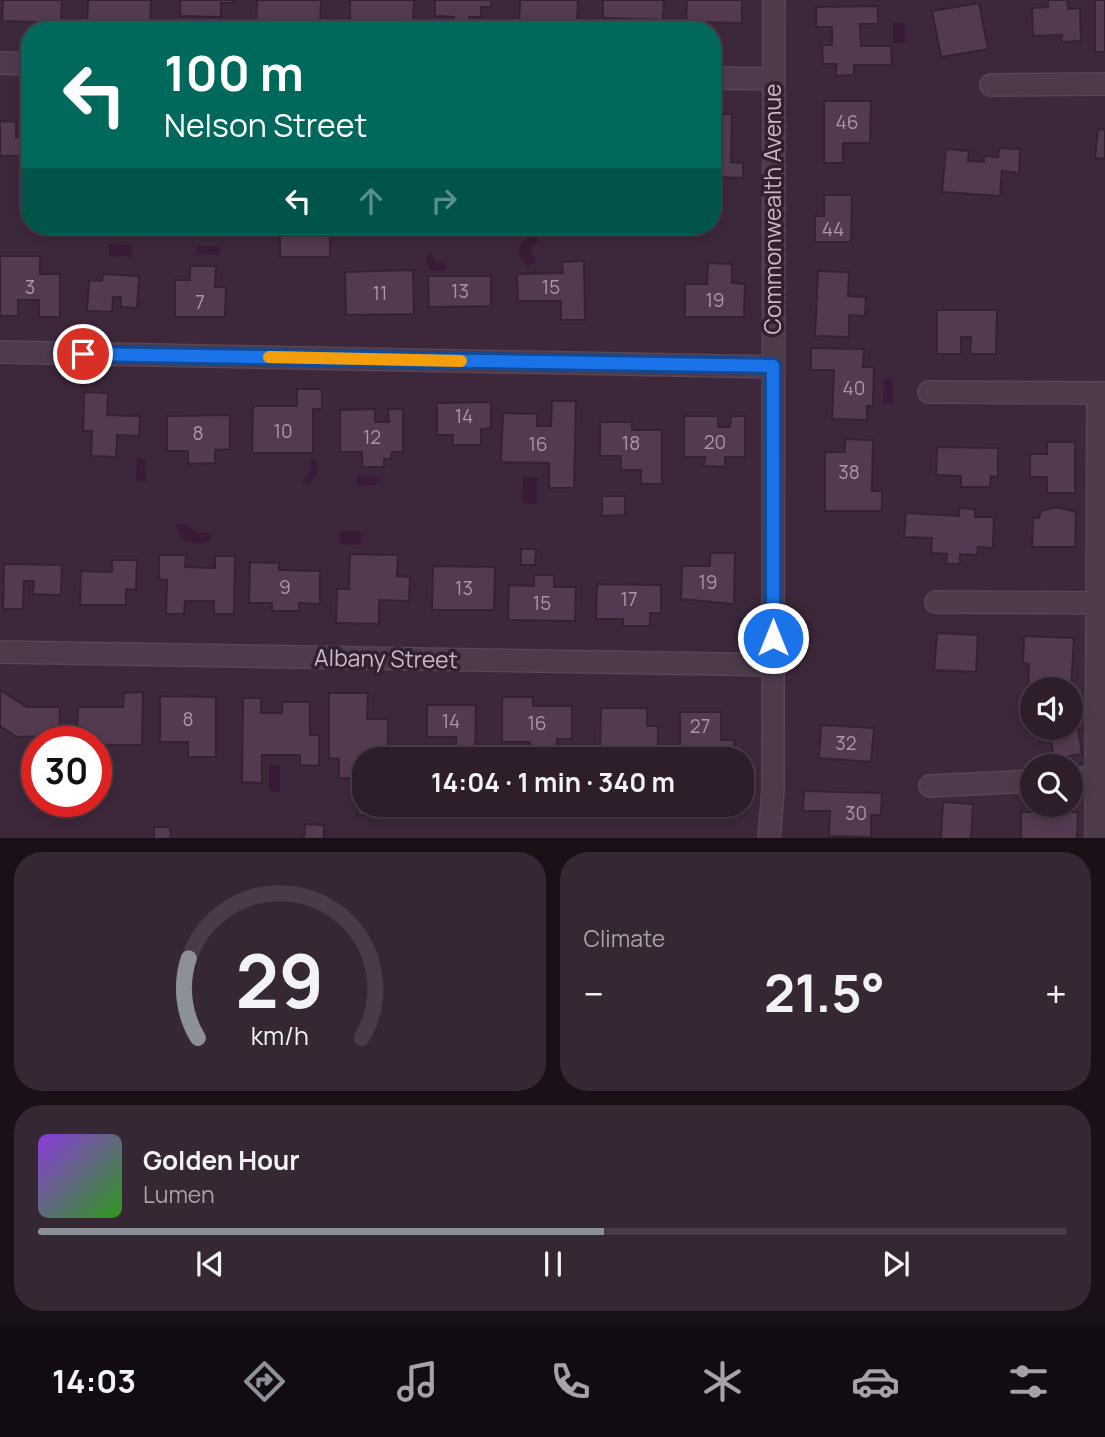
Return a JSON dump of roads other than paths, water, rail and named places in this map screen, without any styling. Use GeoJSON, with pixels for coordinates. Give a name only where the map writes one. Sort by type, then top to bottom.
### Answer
{"type":"FeatureCollection","features":[{"type":"Feature","properties":{"kind":"street","name":"Commonwealth Avenue"},"geometry":{"type":"LineString","coordinates":[[769,838],[774,0]]}},
{"type":"Feature","properties":{"kind":"street"},"geometry":{"type":"LineString","coordinates":[[0,63],[21,64]]}},
{"type":"Feature","properties":{"kind":"street"},"geometry":{"type":"LineString","coordinates":[[721,78],[774,79]]}},
{"type":"Feature","properties":{"kind":"street"},"geometry":{"type":"LineString","coordinates":[[991,85],[1105,85]]}},
{"type":"Feature","properties":{"kind":"street"},"geometry":{"type":"LineString","coordinates":[[0,352],[773,366]]}},
{"type":"Feature","properties":{"kind":"street"},"geometry":{"type":"LineString","coordinates":[[929,392],[1101,393],[1102,603],[1096,838]]}},
{"type":"Feature","properties":{"kind":"street"},"geometry":{"type":"LineString","coordinates":[[936,602],[1102,603]]}},
{"type":"Feature","properties":{"kind":"street","name":"Albany Street"},"geometry":{"type":"LineString","coordinates":[[0,652],[772,665]]}},
{"type":"Feature","properties":{"kind":"street"},"geometry":{"type":"LineString","coordinates":[[1083,778],[1096,777]]}},
{"type":"Feature","properties":{"kind":"street"},"geometry":{"type":"LineString","coordinates":[[930,786],[1020,782]]}}]}
